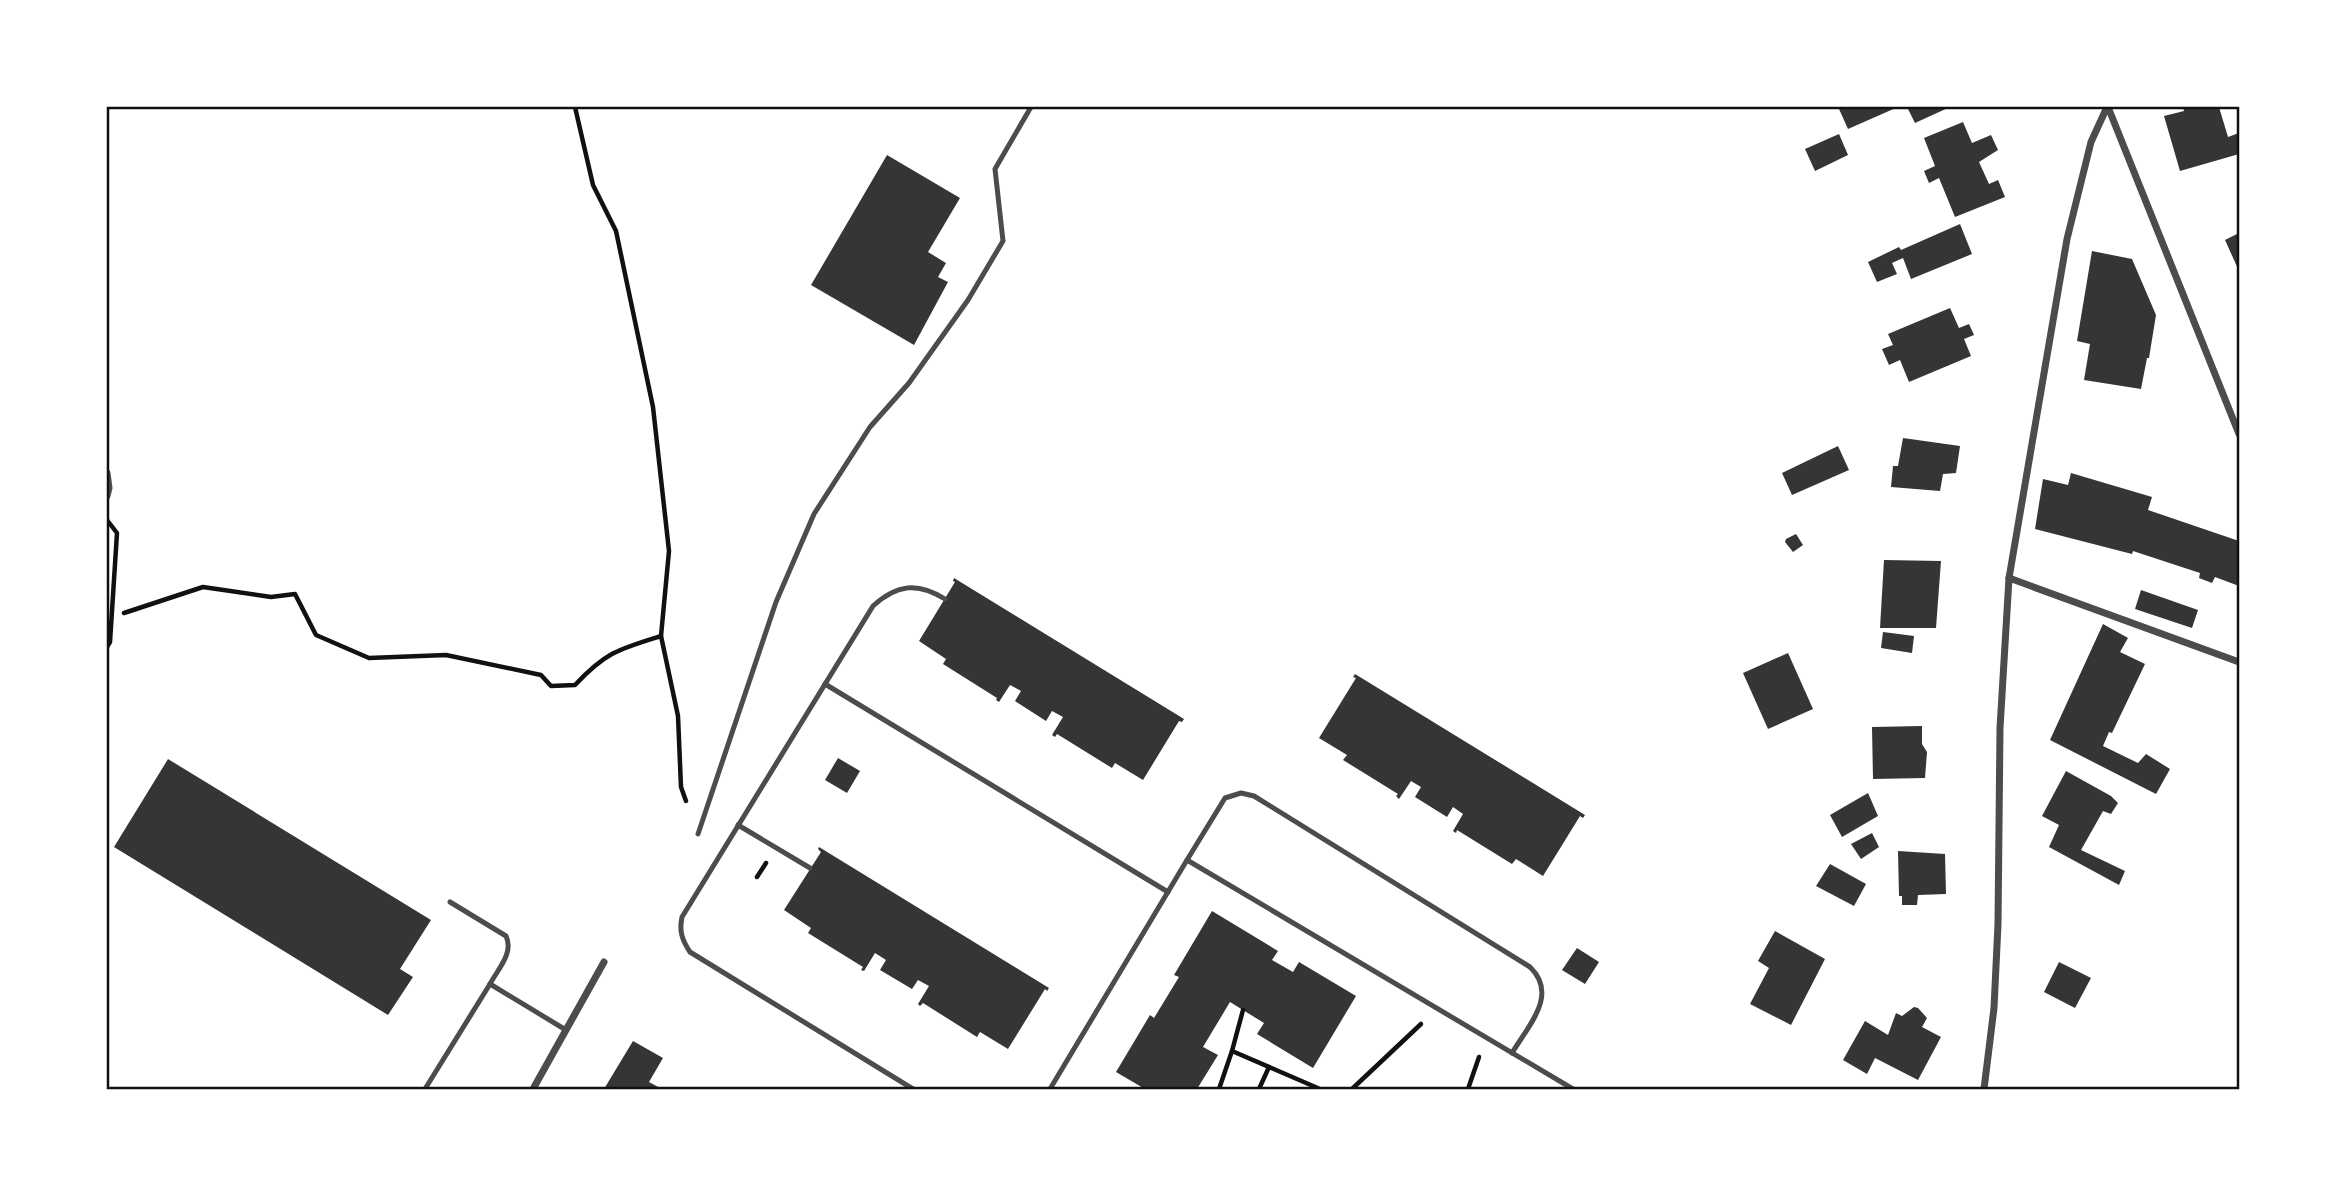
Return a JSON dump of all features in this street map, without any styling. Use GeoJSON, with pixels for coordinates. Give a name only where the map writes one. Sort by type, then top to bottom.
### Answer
{"type":"FeatureCollection","features":[{"type":"Feature","properties":{"kind":"street"},"geometry":{"type":"LineString","coordinates":[[2107,107],[2239,434]]}},
{"type":"Feature","properties":{"kind":"street"},"geometry":{"type":"LineString","coordinates":[[1984,1089],[1994,1008],[1998,924],[2000,728],[2009,578],[2067,239],[2091,142],[2107,107]]}},
{"type":"Feature","properties":{"kind":"street"},"geometry":{"type":"LineString","coordinates":[[107,473],[107,496]]}},
{"type":"Feature","properties":{"kind":"street"},"geometry":{"type":"LineString","coordinates":[[2009,578],[2239,662]]}},
{"type":"Feature","properties":{"kind":"street"},"geometry":{"type":"LineString","coordinates":[[533,1089],[604,962]]}},
{"type":"Feature","properties":{"kind":"lane"},"geometry":{"type":"LineString","coordinates":[[698,834],[776,602],[814,514],[870,427],[909,383],[968,300],[1003,241],[995,169],[1031,107]]}},
{"type":"Feature","properties":{"kind":"lane"},"geometry":{"type":"LineString","coordinates":[[912,1089],[690,952],[681,935],[682,917],[873,606],[895,591],[921,588],[931,590],[945,599]]}},
{"type":"Feature","properties":{"kind":"lane"},"geometry":{"type":"LineString","coordinates":[[825,684],[1168,892]]}},
{"type":"Feature","properties":{"kind":"lane"},"geometry":{"type":"LineString","coordinates":[[1050,1089],[1225,797],[1241,793],[1254,796],[1530,967],[1538,975],[1543,992],[1542,1002],[1512,1053]]}},
{"type":"Feature","properties":{"kind":"lane"},"geometry":{"type":"LineString","coordinates":[[738,825],[810,868]]}},
{"type":"Feature","properties":{"kind":"lane"},"geometry":{"type":"LineString","coordinates":[[1187,860],[1573,1089]]}},
{"type":"Feature","properties":{"kind":"lane"},"geometry":{"type":"LineString","coordinates":[[425,1089],[510,945],[506,936],[450,902]]}},
{"type":"Feature","properties":{"kind":"lane"},"geometry":{"type":"LineString","coordinates":[[489,984],[566,1030]]}},
{"type":"Feature","properties":{"kind":"path"},"geometry":{"type":"LineString","coordinates":[[575,107],[593,185],[616,231],[653,407],[669,551],[661,636],[678,716],[681,787],[698,834]]}},
{"type":"Feature","properties":{"kind":"path"},"geometry":{"type":"LineString","coordinates":[[107,520],[117,533],[110,642],[107,648]]}},
{"type":"Feature","properties":{"kind":"path"},"geometry":{"type":"LineString","coordinates":[[124,613],[203,587],[271,597],[295,594],[316,635],[369,658],[446,654],[541,675],[551,686],[575,685],[595,664],[617,650],[661,636]]}},
{"type":"Feature","properties":{"kind":"path"},"geometry":{"type":"LineString","coordinates":[[107,633],[110,642]]}},
{"type":"Feature","properties":{"kind":"path"},"geometry":{"type":"LineString","coordinates":[[757,877],[769,860]]}},
{"type":"Feature","properties":{"kind":"path"},"geometry":{"type":"LineString","coordinates":[[1352,1089],[1437,1009]]}},
{"type":"Feature","properties":{"kind":"path"},"geometry":{"type":"LineString","coordinates":[[1219,1089],[1243,1010]]}},
{"type":"Feature","properties":{"kind":"path"},"geometry":{"type":"LineString","coordinates":[[1468,1089],[1485,1037]]}},
{"type":"Feature","properties":{"kind":"path"},"geometry":{"type":"LineString","coordinates":[[1231,1051],[1320,1089]]}},
{"type":"Feature","properties":{"kind":"path"},"geometry":{"type":"LineString","coordinates":[[1259,1089],[1269,1067]]}},
{"type":"Feature","properties":{"kind":"building"},"geometry":{"type":"Polygon","coordinates":[[[1898,107],[1848,129],[1839,109],[1898,107]]]}},
{"type":"Feature","properties":{"kind":"building"},"geometry":{"type":"Polygon","coordinates":[[[1907,107],[1950,107],[1915,123],[1907,107]]]}},
{"type":"Feature","properties":{"kind":"building"},"geometry":{"type":"Polygon","coordinates":[[[2183,107],[2219,107],[2228,137],[2239,133],[2239,154],[2180,171],[2164,116],[2184,111],[2183,107]]]}},
{"type":"Feature","properties":{"kind":"building"},"geometry":{"type":"Polygon","coordinates":[[[1963,122],[1972,143],[1991,135],[1998,150],[1979,162],[1989,184],[1998,180],[2005,197],[1955,217],[1939,178],[1929,183],[1924,171],[1935,166],[1924,138],[1963,122]]]}},
{"type":"Feature","properties":{"kind":"building"},"geometry":{"type":"Polygon","coordinates":[[[1839,134],[1848,155],[1815,171],[1805,149],[1839,134]]]}},
{"type":"Feature","properties":{"kind":"building"},"geometry":{"type":"Polygon","coordinates":[[[887,155],[960,198],[928,252],[946,263],[938,277],[948,282],[914,345],[811,285],[887,155]]]}},
{"type":"Feature","properties":{"kind":"building"},"geometry":{"type":"Polygon","coordinates":[[[1960,224],[1972,254],[1911,279],[1903,258],[1892,263],[1897,274],[1877,282],[1868,262],[1960,224]]]}},
{"type":"Feature","properties":{"kind":"building"},"geometry":{"type":"Polygon","coordinates":[[[2239,233],[2239,271],[2225,240],[2239,233]]]}},
{"type":"Feature","properties":{"kind":"building"},"geometry":{"type":"Polygon","coordinates":[[[2092,251],[2132,259],[2156,315],[2141,389],[2084,380],[2090,344],[2077,341],[2092,251]]]}},
{"type":"Feature","properties":{"kind":"building"},"geometry":{"type":"Polygon","coordinates":[[[1950,308],[1959,328],[1969,324],[1974,335],[1964,339],[1971,356],[1909,382],[1900,360],[1889,365],[1882,349],[1893,345],[1888,334],[1950,308]]]}},
{"type":"Feature","properties":{"kind":"building"},"geometry":{"type":"Polygon","coordinates":[[[1903,438],[1960,446],[1956,473],[1943,474],[1940,491],[1891,487],[1893,466],[1898,466],[1903,438]]]}},
{"type":"Feature","properties":{"kind":"building"},"geometry":{"type":"Polygon","coordinates":[[[1838,446],[1849,470],[1792,495],[1782,473],[1838,446]]]}},
{"type":"Feature","properties":{"kind":"building"},"geometry":{"type":"Polygon","coordinates":[[[2071,473],[2152,497],[2148,510],[2239,541],[2239,586],[2215,577],[2212,583],[2199,578],[2200,573],[2133,551],[2132,554],[2035,529],[2043,479],[2068,485],[2071,473]]]}},
{"type":"Feature","properties":{"kind":"building"},"geometry":{"type":"Polygon","coordinates":[[[1796,534],[1803,545],[1793,552],[1785,542],[1796,534]]]}},
{"type":"Feature","properties":{"kind":"building"},"geometry":{"type":"Polygon","coordinates":[[[1884,560],[1941,561],[1936,628],[1880,628],[1884,560]]]}},
{"type":"Feature","properties":{"kind":"building"},"geometry":{"type":"Polygon","coordinates":[[[954,578],[1184,719],[1179,721],[1143,780],[1115,763],[1112,768],[1057,734],[1055,737],[1052,735],[1063,717],[1052,711],[1046,721],[1015,701],[1021,691],[1010,685],[999,702],[997,698],[943,664],[946,659],[919,641],[955,582],[954,578]]]}},
{"type":"Feature","properties":{"kind":"building"},"geometry":{"type":"Polygon","coordinates":[[[2141,590],[2198,610],[2192,628],[2135,609],[2141,590]]]}},
{"type":"Feature","properties":{"kind":"building"},"geometry":{"type":"Polygon","coordinates":[[[2103,624],[2128,638],[2120,652],[2145,664],[2103,746],[2138,763],[2146,754],[2170,769],[2156,794],[2050,740],[2103,624]]]}},
{"type":"Feature","properties":{"kind":"building"},"geometry":{"type":"Polygon","coordinates":[[[1883,632],[1914,636],[1912,653],[1881,648],[1883,632]]]}},
{"type":"Feature","properties":{"kind":"building"},"geometry":{"type":"Polygon","coordinates":[[[1788,653],[1813,709],[1768,729],[1743,673],[1788,653]]]}},
{"type":"Feature","properties":{"kind":"building"},"geometry":{"type":"Polygon","coordinates":[[[1355,674],[1585,815],[1583,818],[1580,816],[1543,876],[1516,859],[1512,864],[1457,830],[1456,833],[1453,831],[1463,814],[1453,807],[1447,817],[1415,797],[1421,787],[1411,781],[1399,799],[1396,796],[1398,794],[1343,760],[1347,755],[1319,738],[1356,678],[1353,677],[1355,674]]]}},
{"type":"Feature","properties":{"kind":"building"},"geometry":{"type":"Polygon","coordinates":[[[1922,726],[1922,744],[1927,752],[1925,778],[1873,779],[1872,727],[1922,726]]]}},
{"type":"Feature","properties":{"kind":"building"},"geometry":{"type":"Polygon","coordinates":[[[838,758],[860,771],[847,793],[825,780],[838,758]]]}},
{"type":"Feature","properties":{"kind":"building"},"geometry":{"type":"Polygon","coordinates":[[[168,759],[431,920],[400,969],[413,977],[388,1015],[114,847],[168,759]]]}},
{"type":"Feature","properties":{"kind":"building"},"geometry":{"type":"Polygon","coordinates":[[[2066,771],[2111,796],[2118,803],[2111,814],[2103,811],[2081,850],[2125,871],[2119,885],[2049,847],[2059,825],[2042,816],[2066,771]]]}},
{"type":"Feature","properties":{"kind":"building"},"geometry":{"type":"Polygon","coordinates":[[[1868,793],[1878,816],[1842,837],[1830,815],[1868,793]]]}},
{"type":"Feature","properties":{"kind":"building"},"geometry":{"type":"Polygon","coordinates":[[[1872,833],[1879,847],[1861,859],[1851,844],[1872,833]]]}},
{"type":"Feature","properties":{"kind":"building"},"geometry":{"type":"Polygon","coordinates":[[[819,847],[1049,988],[1047,991],[1045,989],[1008,1049],[980,1032],[977,1037],[923,1003],[920,1006],[918,1004],[929,986],[918,980],[912,989],[880,970],[886,960],[875,953],[864,971],[861,970],[863,967],[808,933],[811,928],[784,910],[821,852],[819,847]]]}},
{"type":"Feature","properties":{"kind":"building"},"geometry":{"type":"Polygon","coordinates":[[[1898,851],[1945,854],[1946,894],[1918,895],[1917,905],[1902,905],[1902,896],[1899,896],[1898,851]]]}},
{"type":"Feature","properties":{"kind":"building"},"geometry":{"type":"Polygon","coordinates":[[[1830,864],[1866,884],[1854,906],[1816,886],[1830,864]]]}},
{"type":"Feature","properties":{"kind":"building"},"geometry":{"type":"Polygon","coordinates":[[[1212,911],[1278,951],[1272,960],[1293,972],[1299,962],[1356,996],[1313,1068],[1257,1034],[1264,1023],[1230,1002],[1203,1047],[1218,1055],[1197,1089],[1145,1089],[1116,1072],[1150,1015],[1154,1018],[1179,977],[1174,975],[1212,911]]]}},
{"type":"Feature","properties":{"kind":"building"},"geometry":{"type":"Polygon","coordinates":[[[1775,931],[1825,959],[1791,1025],[1750,1004],[1769,968],[1758,961],[1775,931]]]}},
{"type":"Feature","properties":{"kind":"building"},"geometry":{"type":"Polygon","coordinates":[[[1577,948],[1599,962],[1585,984],[1562,970],[1577,948]]]}},
{"type":"Feature","properties":{"kind":"building"},"geometry":{"type":"Polygon","coordinates":[[[2059,962],[2091,978],[2075,1008],[2044,992],[2059,962]]]}},
{"type":"Feature","properties":{"kind":"building"},"geometry":{"type":"Polygon","coordinates":[[[1914,1007],[1927,1018],[1922,1027],[1941,1037],[1918,1080],[1875,1058],[1867,1074],[1843,1060],[1865,1021],[1888,1035],[1896,1013],[1902,1016],[1914,1007]]]}},
{"type":"Feature","properties":{"kind":"building"},"geometry":{"type":"Polygon","coordinates":[[[633,1041],[663,1058],[649,1082],[662,1089],[604,1089],[633,1041]]]}}]}
